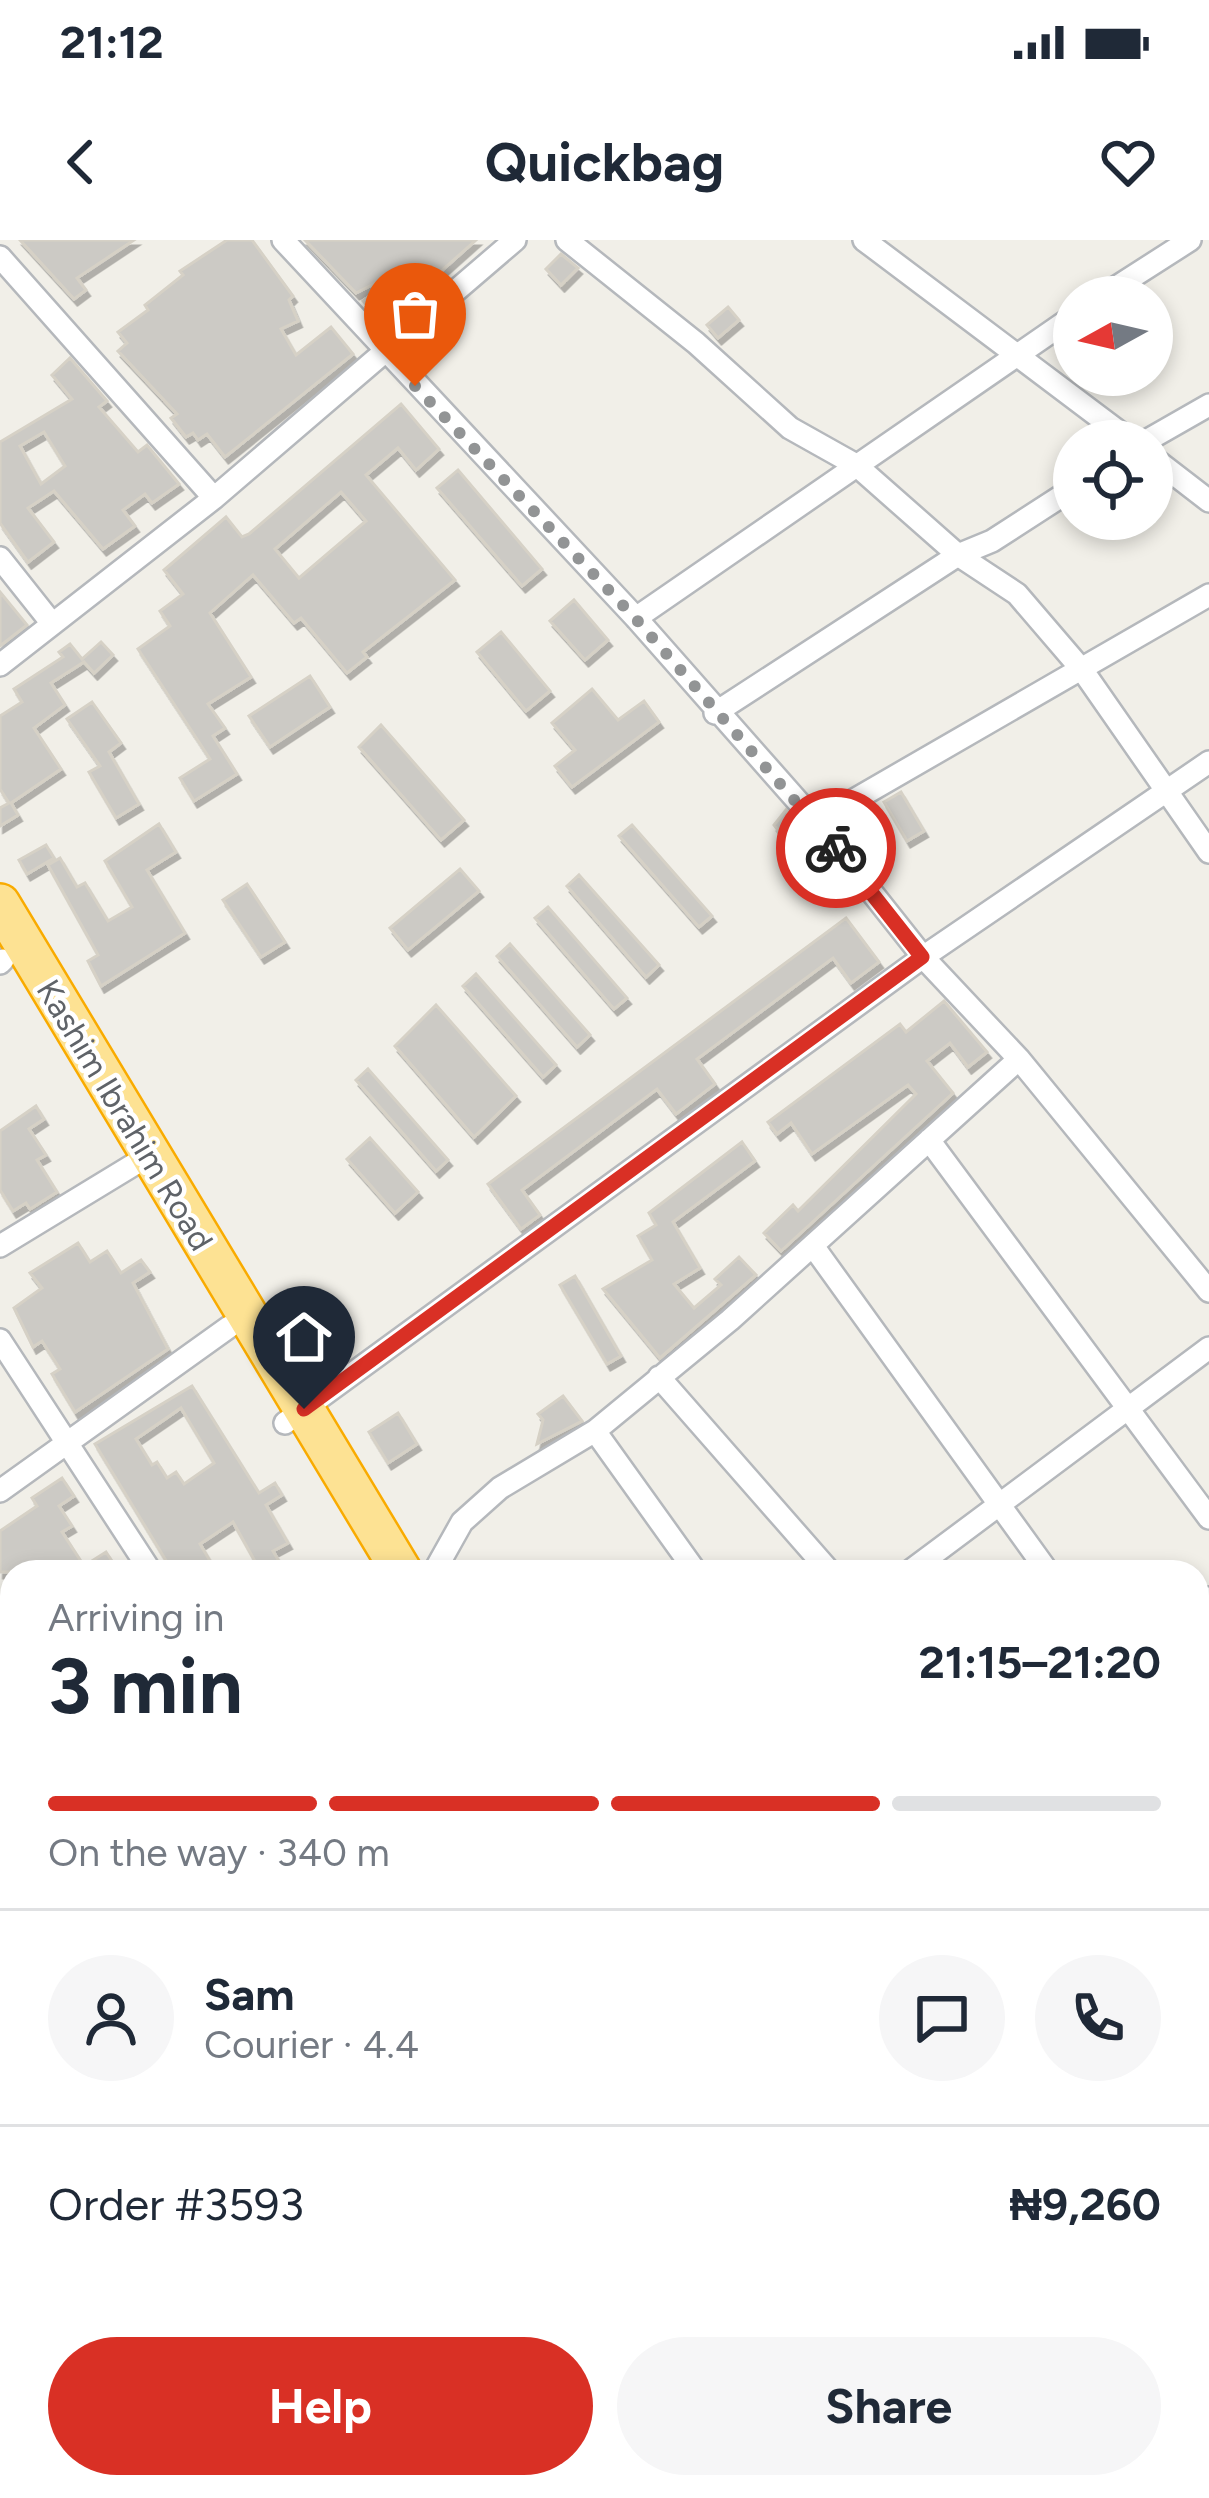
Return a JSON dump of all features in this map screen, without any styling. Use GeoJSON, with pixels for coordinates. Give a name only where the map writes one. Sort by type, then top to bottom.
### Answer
{"type":"FeatureCollection","features":[{"type":"Feature","properties":{"kind":"highway","name":"Kashim Ibrahim Road"},"geometry":{"type":"LineString","coordinates":[[0,904],[229,1327],[394,1560]]}},
{"type":"Feature","properties":{"kind":"highway","name":"Kashim Ibrahim Road"},"geometry":{"type":"LineString","coordinates":[[1,959],[139,1162],[294,1416],[367,1560]]}},
{"type":"Feature","properties":{"kind":"street"},"geometry":{"type":"LineString","coordinates":[[283,240],[636,619],[816,822],[922,957],[1019,1059],[1209,1291]]}},
{"type":"Feature","properties":{"kind":"street"},"geometry":{"type":"LineString","coordinates":[[0,664],[214,498],[515,240]]}},
{"type":"Feature","properties":{"kind":"street"},"geometry":{"type":"LineString","coordinates":[[566,240],[695,343],[790,428],[856,465],[958,555],[1017,594],[1083,671],[1209,852]]}},
{"type":"Feature","properties":{"kind":"street"},"geometry":{"type":"LineString","coordinates":[[864,240],[1102,420]]}},
{"type":"Feature","properties":{"kind":"street"},"geometry":{"type":"LineString","coordinates":[[1134,276],[1190,240]]}},
{"type":"Feature","properties":{"kind":"street"},"geometry":{"type":"LineString","coordinates":[[0,257],[214,498]]}},
{"type":"Feature","properties":{"kind":"street"},"geometry":{"type":"LineString","coordinates":[[636,619],[1053,330]]}},
{"type":"Feature","properties":{"kind":"street"},"geometry":{"type":"LineString","coordinates":[[1173,426],[1209,405]]}},
{"type":"Feature","properties":{"kind":"street"},"geometry":{"type":"LineString","coordinates":[[1173,473],[1209,501]]}},
{"type":"Feature","properties":{"kind":"street"},"geometry":{"type":"LineString","coordinates":[[715,713],[958,555],[992,541],[1053,502]]}},
{"type":"Feature","properties":{"kind":"street"},"geometry":{"type":"LineString","coordinates":[[0,558],[50,621]]}},
{"type":"Feature","properties":{"kind":"street"},"geometry":{"type":"LineString","coordinates":[[816,822],[1209,595]]}},
{"type":"Feature","properties":{"kind":"street"},"geometry":{"type":"LineString","coordinates":[[294,1416],[922,957],[1209,762]]}},
{"type":"Feature","properties":{"kind":"street"},"geometry":{"type":"LineString","coordinates":[[441,1560],[462,1522],[500,1489],[595,1431],[813,1246],[1019,1059]]}},
{"type":"Feature","properties":{"kind":"street"},"geometry":{"type":"LineString","coordinates":[[928,1140],[1129,1403],[1209,1517]]}},
{"type":"Feature","properties":{"kind":"street"},"geometry":{"type":"LineString","coordinates":[[0,1246],[139,1162]]}},
{"type":"Feature","properties":{"kind":"street"},"geometry":{"type":"LineString","coordinates":[[813,1246],[1039,1560]]}},
{"type":"Feature","properties":{"kind":"street"},"geometry":{"type":"LineString","coordinates":[[0,1491],[229,1327]]}},
{"type":"Feature","properties":{"kind":"street"},"geometry":{"type":"LineString","coordinates":[[0,1340],[143,1560]]}},
{"type":"Feature","properties":{"kind":"street"},"geometry":{"type":"LineString","coordinates":[[925,1560],[1129,1403],[1209,1348]]}},
{"type":"Feature","properties":{"kind":"street"},"geometry":{"type":"LineString","coordinates":[[658,1377],[819,1560]]}},
{"type":"Feature","properties":{"kind":"street"},"geometry":{"type":"LineString","coordinates":[[595,1431],[687,1560]]}},
{"type":"Feature","properties":{"kind":"building"},"geometry":{"type":"Polygon","coordinates":[[[20,240],[134,240],[77,278],[86,290],[74,299],[20,240]]]}},
{"type":"Feature","properties":{"kind":"building"},"geometry":{"type":"Polygon","coordinates":[[[227,240],[252,240],[293,296],[289,300],[298,321],[281,329],[296,355],[331,327],[353,354],[225,457],[207,434],[198,440],[193,433],[186,437],[171,418],[177,414],[118,351],[127,343],[118,332],[148,310],[145,305],[183,275],[180,271],[227,240]]]}},
{"type":"Feature","properties":{"kind":"building"},"geometry":{"type":"Polygon","coordinates":[[[305,240],[476,240],[383,323],[363,301],[380,288],[376,283],[356,293],[305,240]]]}},
{"type":"Feature","properties":{"kind":"building"},"geometry":{"type":"Polygon","coordinates":[[[561,254],[578,268],[561,285],[546,269],[561,254]]]}},
{"type":"Feature","properties":{"kind":"building"},"geometry":{"type":"Polygon","coordinates":[[[728,307],[739,320],[718,338],[707,325],[728,307]]]}},
{"type":"Feature","properties":{"kind":"building"},"geometry":{"type":"Polygon","coordinates":[[[70,358],[107,401],[99,407],[138,452],[147,445],[179,484],[152,503],[145,494],[123,510],[135,526],[103,549],[54,491],[28,508],[54,542],[28,562],[0,523],[0,442],[72,399],[52,375],[70,358]],[[44,432],[20,446],[41,484],[65,466],[44,432]]]}},
{"type":"Feature","properties":{"kind":"building"},"geometry":{"type":"Polygon","coordinates":[[[401,404],[439,449],[416,470],[398,448],[366,475],[455,580],[363,652],[367,657],[347,673],[301,618],[294,623],[253,575],[210,613],[251,677],[208,704],[225,728],[213,736],[237,774],[194,801],[180,778],[210,759],[138,649],[170,626],[160,611],[183,594],[164,570],[226,517],[242,537],[401,404]],[[341,492],[275,549],[299,578],[366,521],[341,492]]]}},
{"type":"Feature","properties":{"kind":"building"},"geometry":{"type":"Polygon","coordinates":[[[458,470],[542,569],[522,586],[437,488],[458,470]]]}},
{"type":"Feature","properties":{"kind":"building"},"geometry":{"type":"Polygon","coordinates":[[[0,592],[27,625],[0,646],[0,592]]]}},
{"type":"Feature","properties":{"kind":"building"},"geometry":{"type":"Polygon","coordinates":[[[574,600],[608,640],[585,660],[550,621],[574,600]]]}},
{"type":"Feature","properties":{"kind":"building"},"geometry":{"type":"Polygon","coordinates":[[[501,632],[550,691],[526,711],[477,652],[501,632]]]}},
{"type":"Feature","properties":{"kind":"building"},"geometry":{"type":"Polygon","coordinates":[[[101,642],[113,655],[94,673],[84,662],[51,683],[65,705],[34,728],[61,769],[11,803],[18,815],[0,826],[0,808],[9,803],[0,789],[0,716],[22,702],[14,689],[63,657],[59,652],[70,644],[82,659],[101,642]]]}},
{"type":"Feature","properties":{"kind":"building"},"geometry":{"type":"Polygon","coordinates":[[[310,676],[330,707],[270,747],[249,716],[310,676]]]}},
{"type":"Feature","properties":{"kind":"building"},"geometry":{"type":"Polygon","coordinates":[[[592,689],[618,720],[644,701],[659,722],[572,787],[555,766],[575,750],[552,723],[592,689]]]}},
{"type":"Feature","properties":{"kind":"building"},"geometry":{"type":"Polygon","coordinates":[[[92,702],[121,743],[109,752],[139,804],[116,818],[89,772],[100,766],[67,719],[92,702]]]}},
{"type":"Feature","properties":{"kind":"building"},"geometry":{"type":"Polygon","coordinates":[[[381,725],[464,820],[441,840],[359,747],[381,725]]]}},
{"type":"Feature","properties":{"kind":"building"},"geometry":{"type":"Polygon","coordinates":[[[901,792],[924,831],[907,841],[884,802],[901,792]]]}},
{"type":"Feature","properties":{"kind":"building"},"geometry":{"type":"Polygon","coordinates":[[[786,810],[820,851],[806,866],[774,825],[786,810]]]}},
{"type":"Feature","properties":{"kind":"building"},"geometry":{"type":"Polygon","coordinates":[[[159,824],[176,852],[147,870],[185,933],[101,986],[88,961],[98,955],[48,865],[60,858],[77,887],[85,883],[108,921],[132,907],[105,861],[159,824]]]}},
{"type":"Feature","properties":{"kind":"building"},"geometry":{"type":"Polygon","coordinates":[[[632,825],[712,916],[699,927],[619,836],[632,825]]]}},
{"type":"Feature","properties":{"kind":"building"},"geometry":{"type":"Polygon","coordinates":[[[46,845],[54,858],[27,874],[19,860],[46,845]]]}},
{"type":"Feature","properties":{"kind":"building"},"geometry":{"type":"Polygon","coordinates":[[[460,869],[479,891],[408,950],[390,928],[460,869]]]}},
{"type":"Feature","properties":{"kind":"building"},"geometry":{"type":"Polygon","coordinates":[[[579,875],[659,965],[646,977],[567,886],[579,875]]]}},
{"type":"Feature","properties":{"kind":"building"},"geometry":{"type":"Polygon","coordinates":[[[247,884],[285,942],[261,957],[223,900],[247,884]]]}},
{"type":"Feature","properties":{"kind":"building"},"geometry":{"type":"Polygon","coordinates":[[[548,907],[627,998],[614,1009],[535,918],[548,907]]]}},
{"type":"Feature","properties":{"kind":"building"},"geometry":{"type":"Polygon","coordinates":[[[846,918],[879,962],[851,983],[833,958],[697,1059],[715,1084],[676,1114],[657,1089],[522,1190],[540,1215],[521,1229],[488,1184],[846,918]]]}},
{"type":"Feature","properties":{"kind":"building"},"geometry":{"type":"Polygon","coordinates":[[[510,944],[590,1035],[577,1047],[497,956],[510,944]]]}},
{"type":"Feature","properties":{"kind":"building"},"geometry":{"type":"Polygon","coordinates":[[[476,974],[556,1065],[543,1077],[463,986],[476,974]]]}},
{"type":"Feature","properties":{"kind":"building"},"geometry":{"type":"Polygon","coordinates":[[[944,1001],[987,1052],[968,1067],[950,1043],[927,1061],[953,1093],[781,1251],[764,1233],[793,1205],[798,1211],[916,1094],[908,1085],[812,1154],[791,1123],[777,1134],[768,1122],[900,1024],[906,1032],[944,1001]]]}},
{"type":"Feature","properties":{"kind":"building"},"geometry":{"type":"Polygon","coordinates":[[[436,1005],[516,1096],[474,1137],[395,1046],[436,1005]]]}},
{"type":"Feature","properties":{"kind":"building"},"geometry":{"type":"Polygon","coordinates":[[[368,1069],[448,1160],[436,1171],[356,1080],[368,1069]]]}},
{"type":"Feature","properties":{"kind":"building"},"geometry":{"type":"Polygon","coordinates":[[[36,1106],[44,1119],[29,1129],[46,1155],[37,1160],[57,1192],[30,1209],[26,1203],[13,1211],[0,1190],[0,1131],[36,1106]]]}},
{"type":"Feature","properties":{"kind":"building"},"geometry":{"type":"Polygon","coordinates":[[[370,1138],[418,1192],[395,1213],[347,1159],[370,1138]]]}},
{"type":"Feature","properties":{"kind":"building"},"geometry":{"type":"Polygon","coordinates":[[[742,1142],[755,1161],[673,1222],[700,1268],[674,1284],[694,1308],[721,1285],[715,1279],[739,1257],[756,1275],[660,1358],[603,1289],[652,1260],[638,1236],[656,1225],[649,1213],[742,1142]]]}},
{"type":"Feature","properties":{"kind":"building"},"geometry":{"type":"Polygon","coordinates":[[[78,1243],[90,1262],[107,1251],[121,1273],[141,1260],[150,1272],[133,1283],[168,1349],[75,1412],[52,1374],[60,1369],[42,1341],[33,1347],[14,1308],[42,1288],[30,1273],[78,1243]]]}},
{"type":"Feature","properties":{"kind":"building"},"geometry":{"type":"Polygon","coordinates":[[[575,1276],[621,1356],[607,1364],[560,1285],[575,1276]]]}},
{"type":"Feature","properties":{"kind":"building"},"geometry":{"type":"Polygon","coordinates":[[[192,1386],[259,1493],[275,1483],[282,1495],[266,1505],[288,1543],[273,1551],[278,1560],[254,1560],[233,1522],[200,1544],[209,1560],[166,1560],[95,1444],[192,1386]],[[181,1408],[136,1439],[152,1465],[157,1462],[167,1478],[176,1472],[184,1484],[214,1463],[181,1408]]]}},
{"type":"Feature","properties":{"kind":"building"},"geometry":{"type":"Polygon","coordinates":[[[563,1396],[582,1421],[537,1444],[543,1420],[538,1414],[563,1396]]]}},
{"type":"Feature","properties":{"kind":"building"},"geometry":{"type":"Polygon","coordinates":[[[398,1413],[417,1444],[388,1463],[369,1432],[398,1413]]]}},
{"type":"Feature","properties":{"kind":"building"},"geometry":{"type":"Polygon","coordinates":[[[62,1478],[74,1496],[59,1506],[72,1526],[62,1532],[80,1560],[0,1560],[0,1531],[37,1506],[32,1498],[62,1478]]]}},
{"type":"Feature","properties":{"kind":"way so far"},"geometry":{"type":"LineString","coordinates":[[415,386],[636,619],[836,848]]}},
{"type":"Feature","properties":{"kind":"route"},"geometry":{"type":"LineString","coordinates":[[304,1409],[555,1230],[922,957],[836,848]]}}]}
